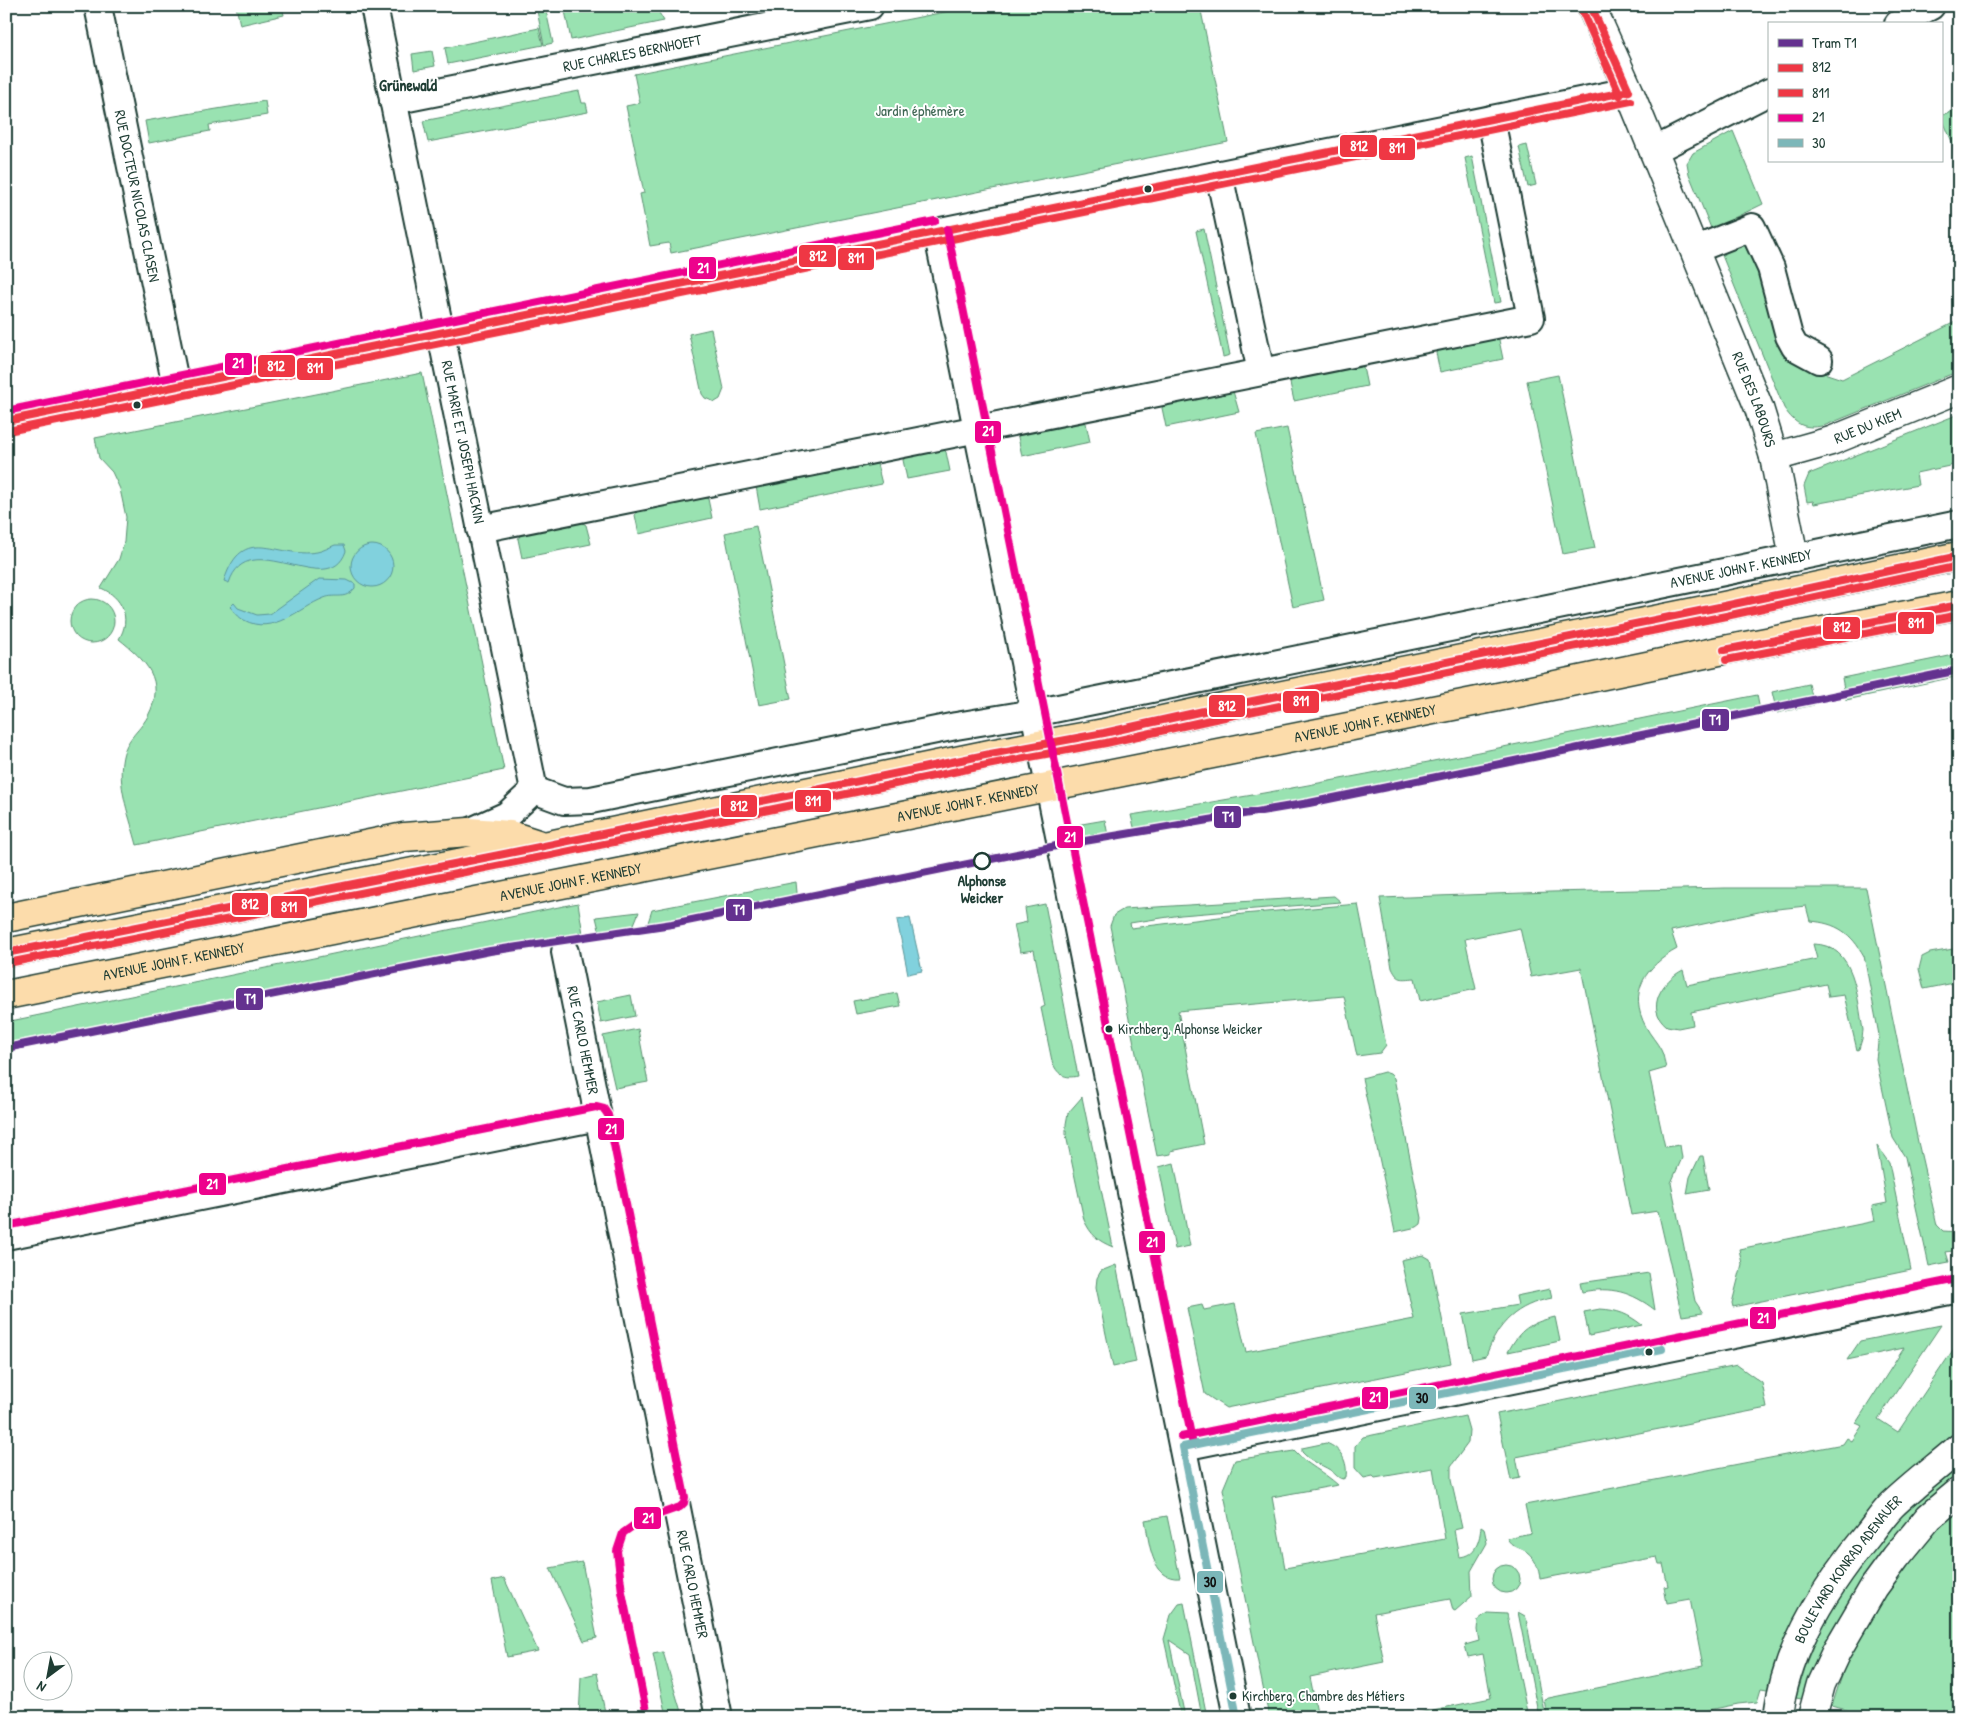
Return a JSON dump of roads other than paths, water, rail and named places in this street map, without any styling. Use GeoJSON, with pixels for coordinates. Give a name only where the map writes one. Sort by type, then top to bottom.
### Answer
{"type":"FeatureCollection","features":[{"type":"Feature","properties":{"kind":"main road","name":"RUE DES LABOURS"},"geometry":{"type":"LineString","coordinates":[[1591,6],[1629,91],[1759,408],[1774,457],[1794,557]]}},
{"type":"Feature","properties":{"kind":"main road","name":"RUE DU KIEM"},"geometry":{"type":"LineString","coordinates":[[1774,457],[1831,441],[1959,389]]}},
{"type":"Feature","properties":{"kind":"main road"},"geometry":{"type":"LineString","coordinates":[[6,953],[544,846],[990,754],[1041,746],[1959,556]]}},
{"type":"Feature","properties":{"kind":"main road","name":"AVENUE JOHN F. KENNEDY"},"geometry":{"type":"LineString","coordinates":[[6,995],[1498,697],[1719,651],[1959,605]]}},
{"type":"Feature","properties":{"kind":"main road"},"geometry":{"type":"LineString","coordinates":[[6,918],[404,837],[469,832],[510,835],[544,846]]}},
{"type":"Feature","properties":{"kind":"main road","name":"BOULEVARD KONRAD ADENAUER"},"geometry":{"type":"LineString","coordinates":[[1778,1717],[1787,1676],[1799,1642],[1820,1601],[1843,1565],[1891,1506],[1959,1448]]}},
{"type":"Feature","properties":{"kind":"main road","name":"BOULEVARD KONRAD ADENAUER"},"geometry":{"type":"LineString","coordinates":[[1812,1717],[1821,1684],[1836,1652],[1874,1587],[1929,1518],[1959,1492]]}},
{"type":"Feature","properties":{"kind":"street","name":"RUE DOCTEUR NICOLAS CLASEN"},"geometry":{"type":"LineString","coordinates":[[98,6],[176,386]]}},
{"type":"Feature","properties":{"kind":"street","name":"RUE MARIE ET JOSEPH HACKIN"},"geometry":{"type":"LineString","coordinates":[[374,6],[534,790]]}},
{"type":"Feature","properties":{"kind":"street","name":"RUE CHARLES BERNHOEFT"},"geometry":{"type":"LineString","coordinates":[[393,101],[870,6]]}},
{"type":"Feature","properties":{"kind":"street"},"geometry":{"type":"LineString","coordinates":[[1902,22],[1931,6]]}},
{"type":"Feature","properties":{"kind":"street"},"geometry":{"type":"LineString","coordinates":[[6,421],[1629,91]]}},
{"type":"Feature","properties":{"kind":"street"},"geometry":{"type":"LineString","coordinates":[[1653,151],[1768,93]]}},
{"type":"Feature","properties":{"kind":"street"},"geometry":{"type":"LineString","coordinates":[[480,529],[1531,318],[1491,119]]}},
{"type":"Feature","properties":{"kind":"street"},"geometry":{"type":"LineString","coordinates":[[1219,174],[1261,372]]}},
{"type":"Feature","properties":{"kind":"street"},"geometry":{"type":"LineString","coordinates":[[1694,250],[1752,226],[1771,268],[1789,336],[1795,347],[1819,360]]}},
{"type":"Feature","properties":{"kind":"street"},"geometry":{"type":"LineString","coordinates":[[937,231],[1237,1717]]}},
{"type":"Feature","properties":{"kind":"street","name":"AVENUE JOHN F. KENNEDY"},"geometry":{"type":"LineString","coordinates":[[534,790],[564,800],[591,800],[956,726],[1034,714],[1959,524]]}},
{"type":"Feature","properties":{"kind":"street"},"geometry":{"type":"LineString","coordinates":[[1202,679],[1208,710]]}},
{"type":"Feature","properties":{"kind":"street"},"geometry":{"type":"LineString","coordinates":[[469,832],[507,815],[534,790]]}},
{"type":"Feature","properties":{"kind":"street","name":"RUE CARLO HEMMER"},"geometry":{"type":"LineString","coordinates":[[565,952],[719,1717]]}},
{"type":"Feature","properties":{"kind":"street"},"geometry":{"type":"LineString","coordinates":[[6,1236],[598,1117]]}},
{"type":"Feature","properties":{"kind":"street"},"geometry":{"type":"LineString","coordinates":[[1183,1447],[1959,1289]]}},
{"type":"Feature","properties":{"kind":"water"},"geometry":{"type":"Polygon","coordinates":[[[335,545],[344,545],[346,551],[337,565],[323,569],[307,568],[270,560],[253,560],[239,567],[229,583],[224,581],[232,563],[241,553],[251,548],[262,547],[302,553],[319,551],[335,545]]]}},
{"type":"Feature","properties":{"kind":"water"},"geometry":{"type":"Polygon","coordinates":[[[368,545],[376,545],[387,551],[393,566],[387,581],[376,587],[368,587],[357,581],[351,570],[351,562],[357,551],[368,545]]]}},
{"type":"Feature","properties":{"kind":"water"},"geometry":{"type":"Polygon","coordinates":[[[319,579],[347,580],[355,584],[355,588],[344,596],[324,598],[285,619],[265,625],[244,620],[230,607],[234,603],[238,608],[257,615],[270,614],[319,579]]]}},
{"type":"Feature","properties":{"kind":"water"},"geometry":{"type":"Polygon","coordinates":[[[910,918],[922,971],[908,974],[897,920],[910,918]]]}},
{"type":"Feature","properties":{"kind":"tram line","name":"T1"},"geometry":{"type":"LineString","coordinates":[[6,1048],[490,951],[672,924],[1061,845],[1309,803],[1959,670]]}},
{"type":"Feature","properties":{"kind":"place","name":"Alphonse Weicker"},"geometry":{"type":"Point","coordinates":[982,861]}},
{"type":"Feature","properties":{"kind":"place","name":"Kirchberg, Alphonse Weicker"},"geometry":{"type":"Point","coordinates":[1109,1029]}},
{"type":"Feature","properties":{"kind":"place","name":"Kirchberg, Chambre des Métiers"},"geometry":{"type":"Point","coordinates":[1233,1696]}},
{"type":"Feature","properties":{"kind":"district","name":"Grünewald"},"geometry":{"type":"Point","coordinates":[408,85]}},
{"type":"Feature","properties":{"kind":"park label","name":"Jardin éphémère"},"geometry":{"type":"Point","coordinates":[920,111]}}]}
